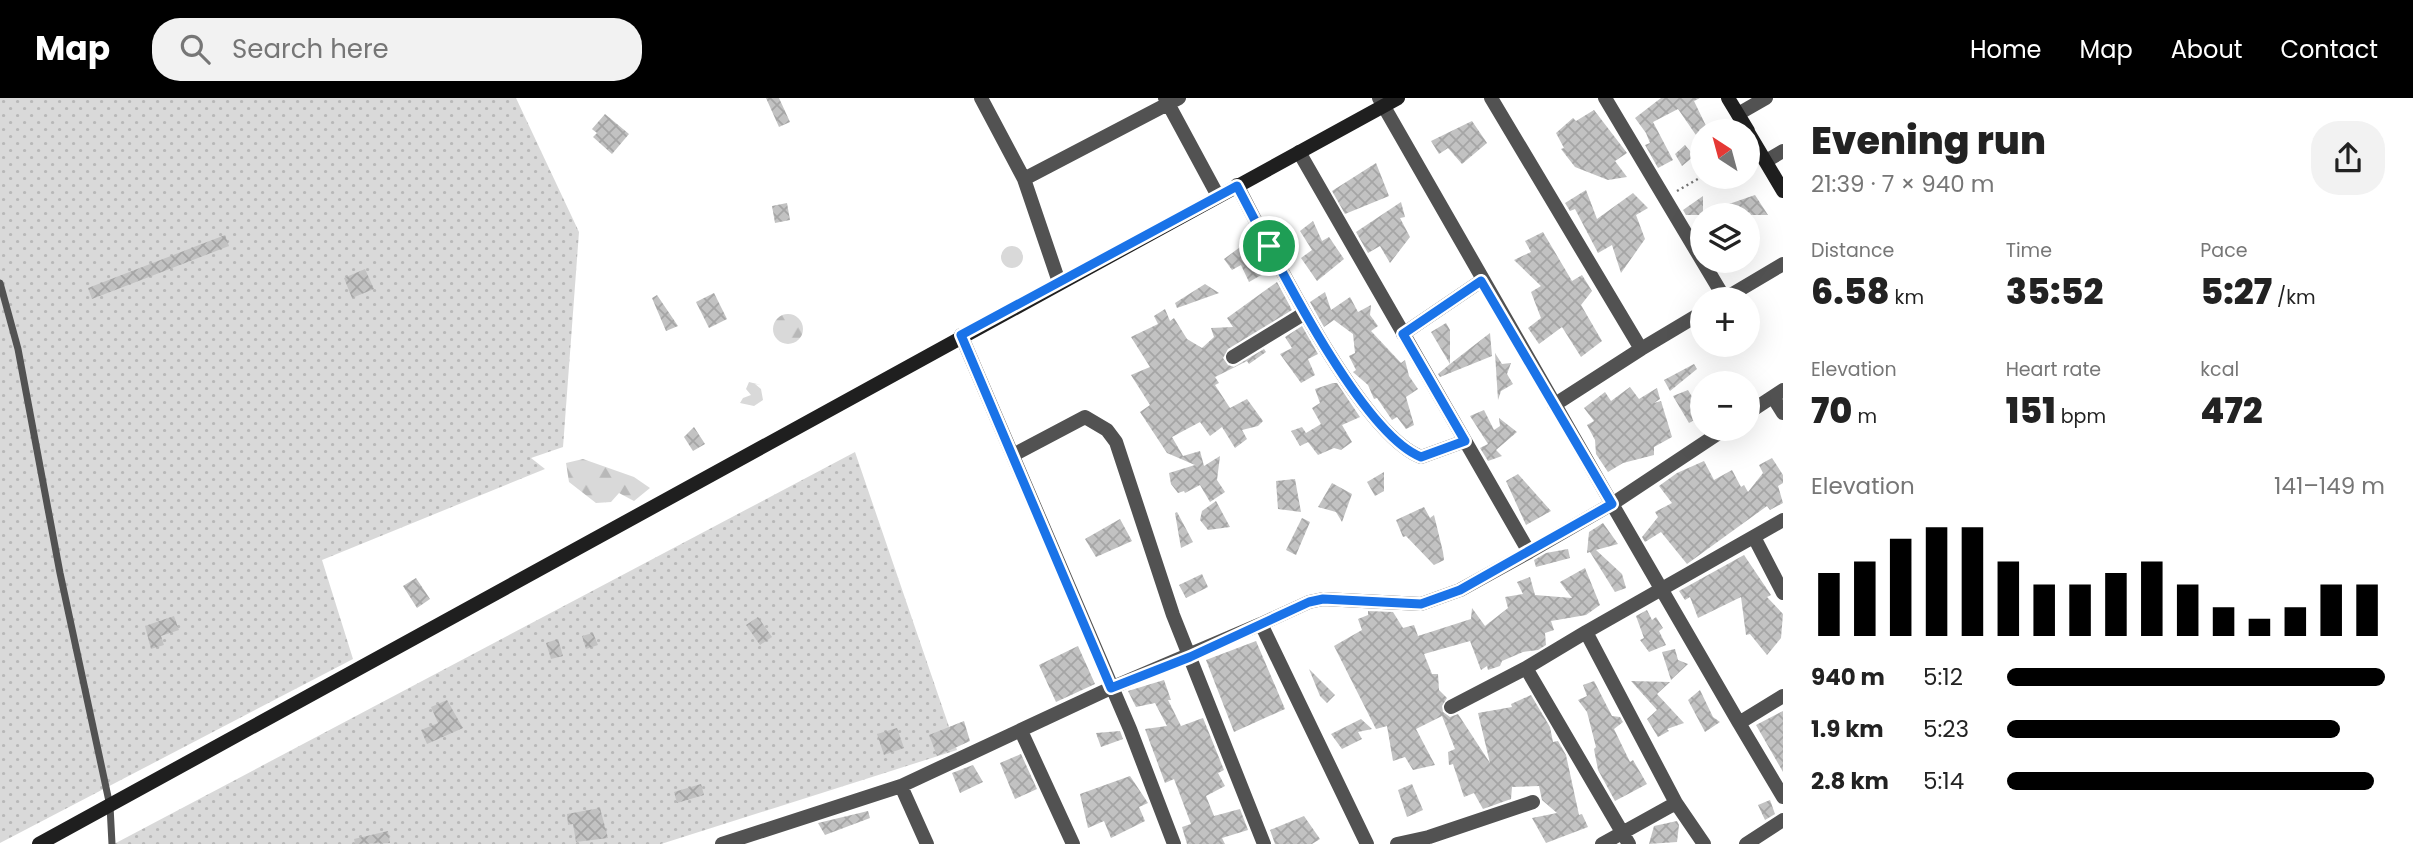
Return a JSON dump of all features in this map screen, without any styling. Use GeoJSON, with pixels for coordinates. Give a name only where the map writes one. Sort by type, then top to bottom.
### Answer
{"type":"FeatureCollection","features":[{"type":"Feature","properties":{"kind":"street"},"geometry":{"type":"LineString","coordinates":[[981,98],[1024,179],[1059,282]]}},
{"type":"Feature","properties":{"kind":"street"},"geometry":{"type":"LineString","coordinates":[[39,844],[961,335],[1299,152],[1381,102],[1398,98]]}},
{"type":"Feature","properties":{"kind":"street"},"geometry":{"type":"LineString","coordinates":[[1491,98],[1642,349]]}},
{"type":"Feature","properties":{"kind":"street"},"geometry":{"type":"LineString","coordinates":[[1605,98],[1717,287]]}},
{"type":"Feature","properties":{"kind":"street"},"geometry":{"type":"LineString","coordinates":[[1728,98],[1741,119]]}},
{"type":"Feature","properties":{"kind":"street"},"geometry":{"type":"LineString","coordinates":[[1738,114],[1766,98]]}},
{"type":"Feature","properties":{"kind":"street"},"geometry":{"type":"LineString","coordinates":[[1024,179],[1171,100],[1218,196]]}},
{"type":"Feature","properties":{"kind":"street"},"geometry":{"type":"LineString","coordinates":[[1381,102],[1481,281],[1783,797]]}},
{"type":"Feature","properties":{"kind":"street"},"geometry":{"type":"LineString","coordinates":[[1760,151],[1783,191]]}},
{"type":"Feature","properties":{"kind":"street"},"geometry":{"type":"LineString","coordinates":[[1299,152],[1529,552]]}},
{"type":"Feature","properties":{"kind":"street"},"geometry":{"type":"LineString","coordinates":[[1766,161],[1783,152]]}},
{"type":"Feature","properties":{"kind":"street"},"geometry":{"type":"LineString","coordinates":[[1237,186],[1305,313],[1380,425],[1405,451],[1421,457],[1465,441]]}},
{"type":"Feature","properties":{"kind":"street"},"geometry":{"type":"LineString","coordinates":[[1744,287],[1783,264]]}},
{"type":"Feature","properties":{"kind":"street"},"geometry":{"type":"LineString","coordinates":[[1403,334],[1481,281]]}},
{"type":"Feature","properties":{"kind":"street"},"geometry":{"type":"LineString","coordinates":[[1233,357],[1305,313]]}},
{"type":"Feature","properties":{"kind":"street"},"geometry":{"type":"LineString","coordinates":[[1554,405],[1690,320]]}},
{"type":"Feature","properties":{"kind":"street"},"geometry":{"type":"LineString","coordinates":[[961,335],[1111,688],[1174,844]]}},
{"type":"Feature","properties":{"kind":"street"},"geometry":{"type":"LineString","coordinates":[[1760,405],[1778,393],[1783,412]]}},
{"type":"Feature","properties":{"kind":"street"},"geometry":{"type":"LineString","coordinates":[[1013,455],[1086,417],[1107,430],[1122,455],[1135,505],[1190,657],[1264,844]]}},
{"type":"Feature","properties":{"kind":"street"},"geometry":{"type":"LineString","coordinates":[[722,844],[758,839],[901,786],[1111,688],[1190,657],[1309,602],[1323,599],[1421,604],[1460,590],[1612,504],[1707,441]]}},
{"type":"Feature","properties":{"kind":"street"},"geometry":{"type":"LineString","coordinates":[[1451,707],[1526,668],[1783,520]]}},
{"type":"Feature","properties":{"kind":"street"},"geometry":{"type":"LineString","coordinates":[[1754,537],[1783,593]]}},
{"type":"Feature","properties":{"kind":"street"},"geometry":{"type":"LineString","coordinates":[[1261,624],[1367,844]]}},
{"type":"Feature","properties":{"kind":"street"},"geometry":{"type":"LineString","coordinates":[[1586,632],[1676,803],[1704,844]]}},
{"type":"Feature","properties":{"kind":"street"},"geometry":{"type":"LineString","coordinates":[[1526,668],[1626,838]]}},
{"type":"Feature","properties":{"kind":"street"},"geometry":{"type":"LineString","coordinates":[[1740,723],[1783,696]]}},
{"type":"Feature","properties":{"kind":"street"},"geometry":{"type":"LineString","coordinates":[[1021,732],[1073,844]]}},
{"type":"Feature","properties":{"kind":"street"},"geometry":{"type":"LineString","coordinates":[[901,786],[927,844]]}},
{"type":"Feature","properties":{"kind":"street"},"geometry":{"type":"LineString","coordinates":[[1397,844],[1429,837],[1533,802]]}},
{"type":"Feature","properties":{"kind":"street"},"geometry":{"type":"LineString","coordinates":[[1602,844],[1626,838],[1676,803]]}},
{"type":"Feature","properties":{"kind":"street"},"geometry":{"type":"LineString","coordinates":[[1746,844],[1783,820]]}},
{"type":"Feature","properties":{"kind":"lane"},"geometry":{"type":"LineString","coordinates":[[0,283],[23,373],[60,573],[110,806],[113,844]]}},
{"type":"Feature","properties":{"kind":"path"},"geometry":{"type":"LineString","coordinates":[[1666,199],[1690,184]]}},
{"type":"Feature","properties":{"kind":"green space"},"geometry":{"type":"Polygon","coordinates":[[[0,98],[516,98],[579,232],[563,447],[531,458],[545,469],[322,560],[353,659],[0,843],[0,98]]]}},
{"type":"Feature","properties":{"kind":"green space"},"geometry":{"type":"Polygon","coordinates":[[[1012,246],[1020,249],[1023,257],[1020,265],[1012,268],[1004,265],[1001,257],[1004,249],[1012,246]]]}},
{"type":"Feature","properties":{"kind":"green space"},"geometry":{"type":"Polygon","coordinates":[[[788,314],[799,318],[803,329],[799,340],[788,344],[777,340],[773,329],[777,318],[788,314]]]}},
{"type":"Feature","properties":{"kind":"green space"},"geometry":{"type":"Polygon","coordinates":[[[749,382],[761,385],[755,384],[761,389],[763,400],[754,406],[740,403],[743,398],[751,395],[746,389],[749,382]]]}},
{"type":"Feature","properties":{"kind":"green space"},"geometry":{"type":"Polygon","coordinates":[[[855,452],[957,750],[661,844],[114,844],[855,452]]]}},
{"type":"Feature","properties":{"kind":"green space"},"geometry":{"type":"Polygon","coordinates":[[[583,459],[634,477],[650,488],[634,501],[619,493],[611,502],[596,503],[569,482],[566,463],[583,459]]]}},
{"type":"Feature","properties":{"kind":"building"},"geometry":{"type":"Polygon","coordinates":[[[766,98],[779,98],[790,122],[779,127],[766,98]]]}},
{"type":"Feature","properties":{"kind":"building"},"geometry":{"type":"Polygon","coordinates":[[[1661,98],[1700,98],[1694,101],[1703,119],[1690,119],[1690,126],[1678,109],[1653,122],[1673,160],[1658,168],[1645,145],[1650,143],[1646,133],[1635,118],[1661,98]]]}},
{"type":"Feature","properties":{"kind":"building"},"geometry":{"type":"Polygon","coordinates":[[[1594,110],[1627,153],[1615,161],[1627,177],[1608,180],[1575,167],[1561,149],[1564,148],[1556,133],[1573,118],[1576,121],[1594,110]]]}},
{"type":"Feature","properties":{"kind":"building"},"geometry":{"type":"Polygon","coordinates":[[[605,114],[629,134],[612,154],[593,137],[597,133],[592,129],[605,114]]]}},
{"type":"Feature","properties":{"kind":"building"},"geometry":{"type":"Polygon","coordinates":[[[1472,121],[1487,143],[1462,164],[1448,148],[1439,154],[1431,141],[1472,121]]]}},
{"type":"Feature","properties":{"kind":"building"},"geometry":{"type":"Polygon","coordinates":[[[1685,145],[1690,151],[1690,159],[1682,166],[1675,154],[1685,145]]]}},
{"type":"Feature","properties":{"kind":"building"},"geometry":{"type":"Polygon","coordinates":[[[1376,163],[1389,196],[1345,214],[1332,191],[1376,163]]]}},
{"type":"Feature","properties":{"kind":"building"},"geometry":{"type":"Polygon","coordinates":[[[1586,190],[1597,219],[1633,193],[1648,208],[1636,215],[1645,239],[1621,273],[1612,245],[1598,253],[1575,209],[1570,211],[1565,203],[1586,190]]]}},
{"type":"Feature","properties":{"kind":"building"},"geometry":{"type":"Polygon","coordinates":[[[1755,195],[1768,215],[1760,215],[1760,203],[1732,203],[1755,195]]]}},
{"type":"Feature","properties":{"kind":"building"},"geometry":{"type":"Polygon","coordinates":[[[1703,196],[1703,203],[1693,203],[1703,196]]]}},
{"type":"Feature","properties":{"kind":"building"},"geometry":{"type":"Polygon","coordinates":[[[1401,202],[1405,217],[1400,218],[1410,237],[1390,263],[1380,246],[1368,253],[1356,232],[1401,202]]]}},
{"type":"Feature","properties":{"kind":"building"},"geometry":{"type":"Polygon","coordinates":[[[787,203],[790,220],[775,223],[772,206],[787,203]]]}},
{"type":"Feature","properties":{"kind":"building"},"geometry":{"type":"Polygon","coordinates":[[[1690,205],[1690,215],[1686,215],[1683,210],[1690,205]]]}},
{"type":"Feature","properties":{"kind":"building"},"geometry":{"type":"Polygon","coordinates":[[[1313,221],[1322,241],[1329,237],[1344,259],[1317,281],[1301,258],[1312,250],[1300,231],[1313,221]]]}},
{"type":"Feature","properties":{"kind":"building"},"geometry":{"type":"Polygon","coordinates":[[[1543,232],[1572,281],[1582,275],[1592,291],[1581,305],[1602,341],[1581,357],[1562,327],[1539,344],[1528,328],[1541,318],[1531,292],[1541,286],[1514,260],[1531,252],[1525,241],[1543,232]]]}},
{"type":"Feature","properties":{"kind":"building"},"geometry":{"type":"Polygon","coordinates":[[[225,235],[229,246],[92,299],[88,288],[225,235]]]}},
{"type":"Feature","properties":{"kind":"building"},"geometry":{"type":"Polygon","coordinates":[[[1251,239],[1270,270],[1249,282],[1241,265],[1232,270],[1224,259],[1251,239]]]}},
{"type":"Feature","properties":{"kind":"building"},"geometry":{"type":"Polygon","coordinates":[[[365,269],[374,289],[352,298],[344,278],[365,269]]]}},
{"type":"Feature","properties":{"kind":"building"},"geometry":{"type":"Polygon","coordinates":[[[1277,282],[1292,310],[1228,349],[1223,358],[1228,365],[1234,367],[1264,349],[1266,352],[1249,364],[1247,361],[1215,377],[1219,383],[1215,385],[1230,408],[1247,399],[1263,421],[1258,426],[1242,430],[1247,439],[1235,448],[1222,427],[1210,436],[1200,422],[1172,437],[1183,456],[1200,451],[1204,466],[1220,456],[1217,480],[1225,492],[1210,502],[1200,485],[1185,493],[1178,493],[1171,484],[1169,473],[1195,465],[1167,453],[1140,412],[1150,405],[1131,375],[1150,367],[1131,337],[1158,324],[1154,316],[1165,309],[1170,321],[1174,318],[1187,339],[1202,348],[1214,337],[1211,328],[1233,327],[1227,318],[1277,282]]]}},
{"type":"Feature","properties":{"kind":"building"},"geometry":{"type":"Polygon","coordinates":[[[1205,284],[1219,293],[1177,308],[1175,303],[1205,284]]]}},
{"type":"Feature","properties":{"kind":"building"},"geometry":{"type":"Polygon","coordinates":[[[1325,292],[1331,310],[1350,297],[1358,312],[1371,305],[1370,315],[1378,326],[1371,331],[1401,363],[1405,360],[1409,376],[1418,389],[1406,397],[1414,425],[1406,429],[1397,417],[1392,420],[1377,398],[1374,399],[1368,385],[1353,372],[1356,370],[1349,356],[1355,353],[1353,334],[1334,320],[1324,327],[1310,302],[1325,292]]]}},
{"type":"Feature","properties":{"kind":"building"},"geometry":{"type":"Polygon","coordinates":[[[714,293],[727,319],[709,328],[696,302],[714,293]]]}},
{"type":"Feature","properties":{"kind":"building"},"geometry":{"type":"Polygon","coordinates":[[[657,295],[678,326],[666,331],[652,298],[657,295]]]}},
{"type":"Feature","properties":{"kind":"building"},"geometry":{"type":"Polygon","coordinates":[[[1446,323],[1450,330],[1450,364],[1431,332],[1446,323]]]}},
{"type":"Feature","properties":{"kind":"building"},"geometry":{"type":"Polygon","coordinates":[[[1302,326],[1318,354],[1308,359],[1315,375],[1301,383],[1280,354],[1292,348],[1285,337],[1302,326]]]}},
{"type":"Feature","properties":{"kind":"building"},"geometry":{"type":"Polygon","coordinates":[[[1490,333],[1492,356],[1440,377],[1438,374],[1490,333]]]}},
{"type":"Feature","properties":{"kind":"building"},"geometry":{"type":"Polygon","coordinates":[[[1495,353],[1502,364],[1511,363],[1507,374],[1513,384],[1501,391],[1498,400],[1495,353]]]}},
{"type":"Feature","properties":{"kind":"building"},"geometry":{"type":"Polygon","coordinates":[[[1694,364],[1697,369],[1690,371],[1690,375],[1670,391],[1664,380],[1694,364]]]}},
{"type":"Feature","properties":{"kind":"building"},"geometry":{"type":"Polygon","coordinates":[[[1337,383],[1360,417],[1342,425],[1352,442],[1341,450],[1334,448],[1318,455],[1308,442],[1300,446],[1291,431],[1302,427],[1306,433],[1321,424],[1312,408],[1320,403],[1315,389],[1337,383]]]}},
{"type":"Feature","properties":{"kind":"building"},"geometry":{"type":"Polygon","coordinates":[[[1630,387],[1639,399],[1657,388],[1660,399],[1654,403],[1661,401],[1672,437],[1654,447],[1654,455],[1623,463],[1608,472],[1596,454],[1595,440],[1587,425],[1594,421],[1584,408],[1605,392],[1611,401],[1630,387]]]}},
{"type":"Feature","properties":{"kind":"building"},"geometry":{"type":"Polygon","coordinates":[[[1688,390],[1690,422],[1689,423],[1673,396],[1688,390]]]}},
{"type":"Feature","properties":{"kind":"building"},"geometry":{"type":"Polygon","coordinates":[[[1484,410],[1494,430],[1500,426],[1499,418],[1517,432],[1496,450],[1502,456],[1488,461],[1480,448],[1488,444],[1470,416],[1484,410]]]}},
{"type":"Feature","properties":{"kind":"building"},"geometry":{"type":"Polygon","coordinates":[[[694,427],[705,444],[693,451],[684,437],[694,427]]]}},
{"type":"Feature","properties":{"kind":"building"},"geometry":{"type":"Polygon","coordinates":[[[1772,458],[1783,475],[1783,483],[1778,486],[1783,503],[1770,510],[1767,506],[1687,564],[1661,532],[1645,542],[1642,537],[1658,517],[1655,512],[1672,503],[1659,486],[1677,473],[1704,461],[1714,480],[1732,470],[1741,487],[1744,485],[1748,492],[1763,473],[1759,465],[1772,458]]]}},
{"type":"Feature","properties":{"kind":"building"},"geometry":{"type":"Polygon","coordinates":[[[1384,472],[1384,491],[1375,496],[1367,482],[1384,472]]]}},
{"type":"Feature","properties":{"kind":"building"},"geometry":{"type":"Polygon","coordinates":[[[1518,474],[1551,511],[1526,525],[1506,481],[1518,474]]]}},
{"type":"Feature","properties":{"kind":"building"},"geometry":{"type":"Polygon","coordinates":[[[1295,479],[1301,512],[1278,509],[1276,481],[1295,479]]]}},
{"type":"Feature","properties":{"kind":"building"},"geometry":{"type":"Polygon","coordinates":[[[1332,483],[1352,494],[1342,522],[1336,512],[1318,507],[1332,483]]]}},
{"type":"Feature","properties":{"kind":"building"},"geometry":{"type":"Polygon","coordinates":[[[1216,501],[1230,527],[1208,530],[1200,520],[1202,511],[1216,501]]]}},
{"type":"Feature","properties":{"kind":"building"},"geometry":{"type":"Polygon","coordinates":[[[1424,507],[1430,518],[1434,515],[1443,552],[1444,560],[1434,565],[1406,536],[1403,537],[1396,520],[1424,507]]]}},
{"type":"Feature","properties":{"kind":"building"},"geometry":{"type":"Polygon","coordinates":[[[1177,512],[1193,542],[1181,548],[1175,513],[1177,512]]]}},
{"type":"Feature","properties":{"kind":"building"},"geometry":{"type":"Polygon","coordinates":[[[1302,518],[1310,522],[1296,555],[1286,550],[1302,518]]]}},
{"type":"Feature","properties":{"kind":"building"},"geometry":{"type":"Polygon","coordinates":[[[1120,519],[1132,541],[1096,557],[1085,539],[1120,519]]]}},
{"type":"Feature","properties":{"kind":"building"},"geometry":{"type":"Polygon","coordinates":[[[1603,523],[1618,544],[1596,550],[1622,574],[1626,588],[1615,592],[1590,552],[1587,553],[1589,532],[1603,523]]]}},
{"type":"Feature","properties":{"kind":"building"},"geometry":{"type":"Polygon","coordinates":[[[1568,549],[1570,558],[1536,567],[1534,560],[1546,553],[1568,549]]]}},
{"type":"Feature","properties":{"kind":"building"},"geometry":{"type":"Polygon","coordinates":[[[1744,555],[1771,595],[1767,597],[1783,614],[1781,638],[1767,655],[1750,634],[1746,635],[1741,597],[1698,618],[1690,597],[1685,600],[1679,591],[1744,555]]]}},
{"type":"Feature","properties":{"kind":"building"},"geometry":{"type":"Polygon","coordinates":[[[1585,568],[1600,605],[1586,615],[1551,621],[1554,630],[1545,633],[1546,645],[1538,650],[1523,652],[1488,670],[1487,666],[1481,670],[1470,641],[1424,654],[1432,674],[1438,674],[1439,690],[1447,698],[1442,706],[1443,712],[1450,717],[1458,714],[1490,763],[1478,713],[1512,707],[1511,704],[1531,695],[1550,727],[1553,742],[1558,741],[1566,755],[1579,815],[1582,814],[1588,827],[1546,843],[1532,818],[1557,813],[1542,800],[1539,786],[1512,787],[1511,799],[1483,809],[1474,793],[1464,797],[1453,764],[1449,765],[1448,752],[1455,749],[1442,716],[1416,729],[1435,765],[1413,770],[1405,757],[1393,761],[1387,726],[1376,729],[1334,646],[1362,630],[1358,619],[1368,615],[1368,611],[1393,612],[1403,628],[1414,625],[1418,636],[1471,619],[1472,608],[1485,626],[1508,608],[1505,597],[1523,594],[1517,582],[1530,577],[1535,595],[1572,598],[1560,582],[1585,568]]]}},
{"type":"Feature","properties":{"kind":"building"},"geometry":{"type":"Polygon","coordinates":[[[1202,574],[1208,587],[1186,598],[1179,585],[1202,574]]]}},
{"type":"Feature","properties":{"kind":"building"},"geometry":{"type":"Polygon","coordinates":[[[416,578],[430,599],[417,608],[403,586],[416,578]]]}},
{"type":"Feature","properties":{"kind":"building"},"geometry":{"type":"Polygon","coordinates":[[[1647,610],[1652,620],[1656,617],[1663,628],[1659,631],[1666,645],[1649,652],[1640,640],[1644,638],[1636,616],[1647,610]]]}},
{"type":"Feature","properties":{"kind":"building"},"geometry":{"type":"Polygon","coordinates":[[[174,616],[179,630],[161,636],[164,645],[151,649],[145,626],[174,616]]]}},
{"type":"Feature","properties":{"kind":"building"},"geometry":{"type":"Polygon","coordinates":[[[758,617],[772,637],[760,645],[746,625],[758,617]]]}},
{"type":"Feature","properties":{"kind":"building"},"geometry":{"type":"Polygon","coordinates":[[[593,633],[598,645],[586,649],[582,636],[593,633]]]}},
{"type":"Feature","properties":{"kind":"building"},"geometry":{"type":"Polygon","coordinates":[[[558,639],[563,656],[551,659],[546,643],[558,639]]]}},
{"type":"Feature","properties":{"kind":"building"},"geometry":{"type":"Polygon","coordinates":[[[1256,641],[1285,709],[1234,732],[1206,660],[1256,641]]]}},
{"type":"Feature","properties":{"kind":"building"},"geometry":{"type":"Polygon","coordinates":[[[1078,646],[1095,684],[1056,702],[1039,665],[1078,646]]]}},
{"type":"Feature","properties":{"kind":"building"},"geometry":{"type":"Polygon","coordinates":[[[1675,649],[1678,660],[1688,664],[1671,680],[1662,652],[1675,649]]]}},
{"type":"Feature","properties":{"kind":"building"},"geometry":{"type":"Polygon","coordinates":[[[1309,669],[1335,695],[1327,703],[1320,696],[1309,669]]]}},
{"type":"Feature","properties":{"kind":"building"},"geometry":{"type":"Polygon","coordinates":[[[1164,680],[1171,700],[1168,700],[1181,726],[1203,718],[1224,770],[1218,773],[1225,786],[1206,796],[1214,816],[1240,809],[1248,830],[1222,838],[1225,844],[1187,844],[1182,827],[1191,824],[1174,779],[1165,783],[1145,729],[1167,726],[1155,703],[1136,707],[1128,691],[1164,680]]]}},
{"type":"Feature","properties":{"kind":"building"},"geometry":{"type":"Polygon","coordinates":[[[1594,681],[1612,716],[1620,717],[1623,722],[1614,729],[1630,762],[1633,760],[1647,784],[1615,801],[1598,770],[1594,749],[1596,747],[1587,712],[1578,700],[1587,696],[1583,685],[1594,681]]]}},
{"type":"Feature","properties":{"kind":"building"},"geometry":{"type":"Polygon","coordinates":[[[1631,681],[1670,682],[1657,694],[1684,723],[1667,729],[1669,731],[1658,737],[1647,719],[1657,710],[1631,681]]]}},
{"type":"Feature","properties":{"kind":"building"},"geometry":{"type":"Polygon","coordinates":[[[1700,690],[1713,717],[1720,722],[1705,732],[1688,700],[1700,690]]]}},
{"type":"Feature","properties":{"kind":"building"},"geometry":{"type":"Polygon","coordinates":[[[447,700],[463,728],[427,744],[421,730],[438,723],[431,707],[447,700]]]}},
{"type":"Feature","properties":{"kind":"building"},"geometry":{"type":"Polygon","coordinates":[[[1783,711],[1783,772],[1756,725],[1783,711]]]}},
{"type":"Feature","properties":{"kind":"building"},"geometry":{"type":"Polygon","coordinates":[[[1361,719],[1372,729],[1358,732],[1362,739],[1342,749],[1331,734],[1361,719]]]}},
{"type":"Feature","properties":{"kind":"building"},"geometry":{"type":"Polygon","coordinates":[[[964,721],[970,741],[937,756],[929,735],[964,721]]]}},
{"type":"Feature","properties":{"kind":"building"},"geometry":{"type":"Polygon","coordinates":[[[897,728],[904,748],[884,755],[877,734],[897,728]]]}},
{"type":"Feature","properties":{"kind":"building"},"geometry":{"type":"Polygon","coordinates":[[[1120,731],[1123,739],[1101,747],[1096,733],[1120,731]]]}},
{"type":"Feature","properties":{"kind":"building"},"geometry":{"type":"Polygon","coordinates":[[[1021,754],[1037,789],[1015,799],[1000,763],[1021,754]]]}},
{"type":"Feature","properties":{"kind":"building"},"geometry":{"type":"Polygon","coordinates":[[[973,765],[983,782],[960,793],[952,773],[973,765]]]}},
{"type":"Feature","properties":{"kind":"building"},"geometry":{"type":"Polygon","coordinates":[[[1130,776],[1148,803],[1139,807],[1145,821],[1111,838],[1104,821],[1088,828],[1080,794],[1130,776]]]}},
{"type":"Feature","properties":{"kind":"building"},"geometry":{"type":"Polygon","coordinates":[[[701,784],[704,795],[677,803],[674,792],[701,784]]]}},
{"type":"Feature","properties":{"kind":"building"},"geometry":{"type":"Polygon","coordinates":[[[1412,784],[1423,810],[1407,817],[1398,790],[1412,784]]]}},
{"type":"Feature","properties":{"kind":"building"},"geometry":{"type":"Polygon","coordinates":[[[1770,800],[1775,814],[1765,820],[1758,805],[1770,800]]]}},
{"type":"Feature","properties":{"kind":"building"},"geometry":{"type":"Polygon","coordinates":[[[600,808],[608,838],[576,842],[573,824],[568,825],[567,814],[600,808]]]}},
{"type":"Feature","properties":{"kind":"building"},"geometry":{"type":"Polygon","coordinates":[[[868,811],[870,818],[825,835],[818,823],[868,811]]]}},
{"type":"Feature","properties":{"kind":"building"},"geometry":{"type":"Polygon","coordinates":[[[1304,816],[1320,839],[1312,844],[1275,844],[1270,830],[1304,816]]]}},
{"type":"Feature","properties":{"kind":"building"},"geometry":{"type":"Polygon","coordinates":[[[1677,821],[1677,842],[1649,844],[1654,826],[1677,821]]]}},
{"type":"Feature","properties":{"kind":"building"},"geometry":{"type":"Polygon","coordinates":[[[388,831],[390,843],[355,844],[354,839],[388,831]]]}},
{"type":"Feature","properties":{"kind":"route"},"geometry":{"type":"LineString","coordinates":[[1237,186],[1269,246],[1301,306],[1380,425],[1405,451],[1421,457],[1465,441],[1403,334],[1481,281],[1612,504],[1460,590],[1441,598],[1421,604],[1323,599],[1309,602],[1190,657],[1111,688],[961,335],[1237,186]]}}]}
